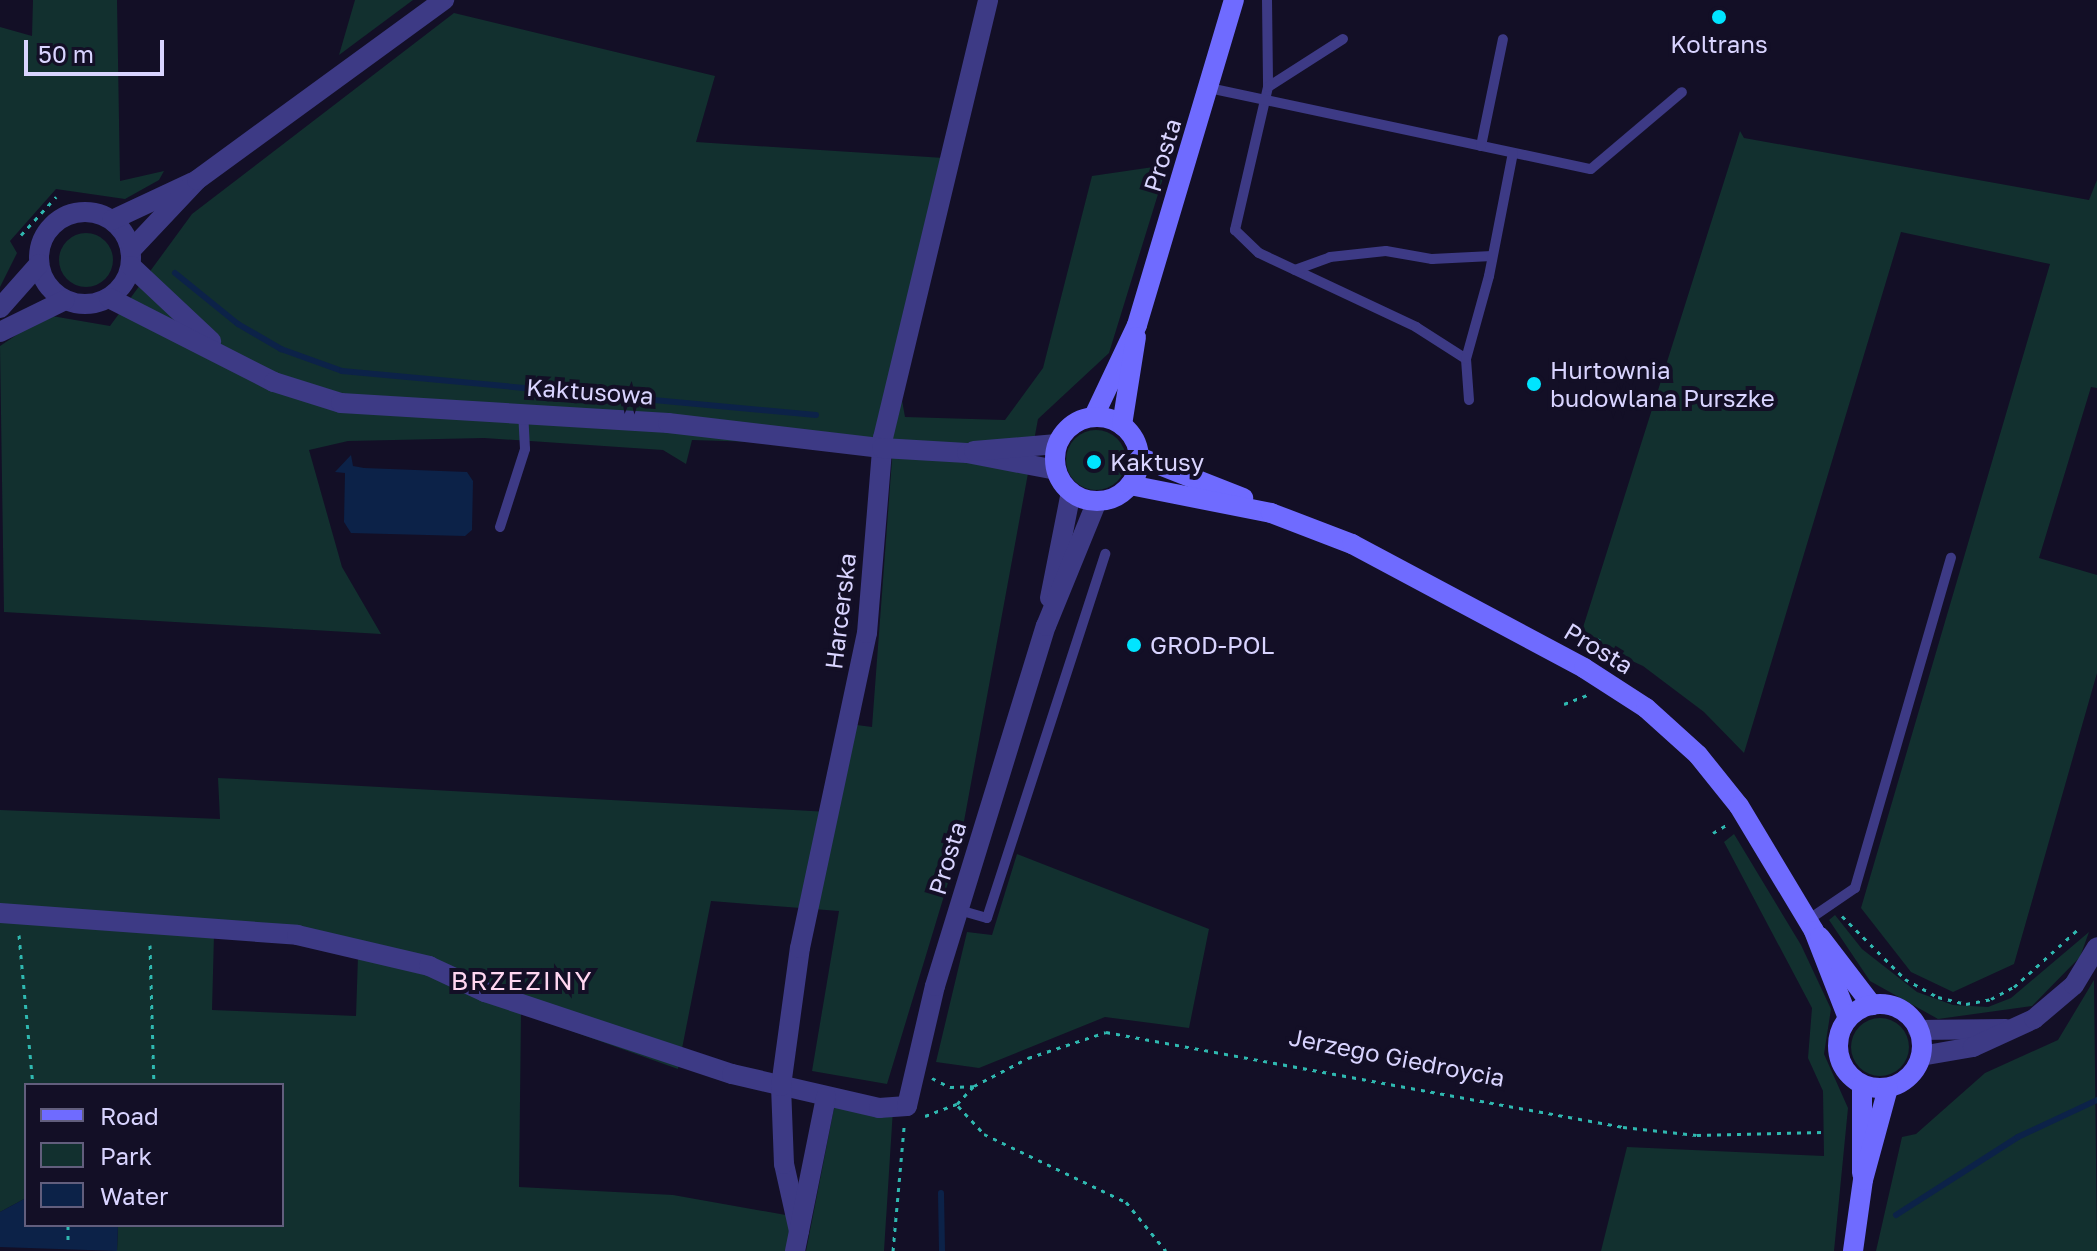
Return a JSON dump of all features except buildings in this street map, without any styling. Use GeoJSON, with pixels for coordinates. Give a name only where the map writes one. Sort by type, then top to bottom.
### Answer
{"type":"FeatureCollection","features":[{"type":"Feature","properties":{"kind":"main road","name":"Prosta"},"geometry":{"type":"LineString","coordinates":[[1122,425],[1124,371],[1234,0]]}},
{"type":"Feature","properties":{"kind":"main road","name":"Prosta"},"geometry":{"type":"LineString","coordinates":[[1094,416],[1124,371]]}},
{"type":"Feature","properties":{"kind":"main road"},"geometry":{"type":"LineString","coordinates":[[1094,416],[1122,425],[1139,457],[1130,485],[1115,496],[1097,501],[1071,492],[1056,470],[1057,444],[1075,422],[1094,416]]}},
{"type":"Feature","properties":{"kind":"main road","name":"Prosta"},"geometry":{"type":"LineString","coordinates":[[1139,457],[1235,500],[1384,559],[1604,680],[1659,719],[1715,774],[1835,967],[1872,1005]]}},
{"type":"Feature","properties":{"kind":"main road","name":"Prosta"},"geometry":{"type":"LineString","coordinates":[[1130,485],[1235,500]]}},
{"type":"Feature","properties":{"kind":"main road","name":"Prosta"},"geometry":{"type":"LineString","coordinates":[[1835,967],[1848,1018]]}},
{"type":"Feature","properties":{"kind":"main road"},"geometry":{"type":"LineString","coordinates":[[1853,1251],[1868,1138],[1862,1085],[1839,1058],[1839,1037],[1848,1018],[1872,1005],[1900,1009],[1918,1030],[1921,1056],[1911,1074],[1888,1088],[1868,1138]]}},
{"type":"Feature","properties":{"kind":"main road"},"geometry":{"type":"LineString","coordinates":[[1862,1085],[1888,1088]]}},
{"type":"Feature","properties":{"kind":"street"},"geometry":{"type":"LineString","coordinates":[[197,180],[131,258],[123,284],[109,298],[82,304],[65,300],[48,285],[39,264],[43,238],[56,221],[84,211],[112,220],[197,180],[444,0]]}},
{"type":"Feature","properties":{"kind":"street","name":"Harcerska"},"geometry":{"type":"LineString","coordinates":[[797,1241],[784,1164],[781,1086],[800,948],[867,633],[882,448],[988,0]]}},
{"type":"Feature","properties":{"kind":"street"},"geometry":{"type":"LineString","coordinates":[[112,220],[131,258]]}},
{"type":"Feature","properties":{"kind":"street","name":"Kaktusowa"},"geometry":{"type":"LineString","coordinates":[[131,258],[219,350]]}},
{"type":"Feature","properties":{"kind":"street"},"geometry":{"type":"LineString","coordinates":[[0,308],[39,264]]}},
{"type":"Feature","properties":{"kind":"street","name":"Kaktusowa"},"geometry":{"type":"LineString","coordinates":[[109,298],[219,350],[274,382],[341,403],[523,412],[882,448],[967,453],[1056,470]]}},
{"type":"Feature","properties":{"kind":"street"},"geometry":{"type":"LineString","coordinates":[[0,332],[65,300]]}},
{"type":"Feature","properties":{"kind":"street","name":"Kaktusowa"},"geometry":{"type":"LineString","coordinates":[[967,453],[1057,444]]}},
{"type":"Feature","properties":{"kind":"street","name":"Prosta"},"geometry":{"type":"LineString","coordinates":[[1046,626],[1071,492]]}},
{"type":"Feature","properties":{"kind":"street","name":"Prosta"},"geometry":{"type":"LineString","coordinates":[[906,1112],[914,1066],[1046,626],[1097,501]]}},
{"type":"Feature","properties":{"kind":"street"},"geometry":{"type":"LineString","coordinates":[[9,914],[297,935],[397,957],[485,992],[781,1086],[906,1112]]}},
{"type":"Feature","properties":{"kind":"street"},"geometry":{"type":"LineString","coordinates":[[1921,1056],[1973,1047],[2013,1029],[2064,995],[2097,947]]}},
{"type":"Feature","properties":{"kind":"street"},"geometry":{"type":"LineString","coordinates":[[1918,1030],[2013,1029]]}},
{"type":"Feature","properties":{"kind":"street","name":"Harcerska"},"geometry":{"type":"LineString","coordinates":[[797,1241],[826,1097]]}},
{"type":"Feature","properties":{"kind":"lane"},"geometry":{"type":"LineString","coordinates":[[1267,0],[1268,87],[1235,230],[1259,253],[1416,327],[1466,359]]}},
{"type":"Feature","properties":{"kind":"lane"},"geometry":{"type":"LineString","coordinates":[[1268,87],[1343,39]]}},
{"type":"Feature","properties":{"kind":"lane"},"geometry":{"type":"LineString","coordinates":[[1481,146],[1503,39]]}},
{"type":"Feature","properties":{"kind":"lane"},"geometry":{"type":"LineString","coordinates":[[1209,88],[1591,169],[1682,92]]}},
{"type":"Feature","properties":{"kind":"lane"},"geometry":{"type":"LineString","coordinates":[[1469,400],[1466,359],[1492,256],[1513,153]]}},
{"type":"Feature","properties":{"kind":"lane"},"geometry":{"type":"LineString","coordinates":[[1295,270],[1330,257],[1386,251],[1432,259],[1492,256]]}},
{"type":"Feature","properties":{"kind":"lane"},"geometry":{"type":"LineString","coordinates":[[500,527],[525,449],[523,412]]}},
{"type":"Feature","properties":{"kind":"lane"},"geometry":{"type":"LineString","coordinates":[[959,910],[987,918],[1105,554]]}},
{"type":"Feature","properties":{"kind":"lane"},"geometry":{"type":"LineString","coordinates":[[1811,926],[1855,888],[1951,558]]}},
{"type":"Feature","properties":{"kind":"path"},"geometry":{"type":"LineString","coordinates":[[21,235],[56,197]]}},
{"type":"Feature","properties":{"kind":"path"},"geometry":{"type":"LineString","coordinates":[[1564,704],[1585,699],[1604,680]]}},
{"type":"Feature","properties":{"kind":"path"},"geometry":{"type":"LineString","coordinates":[[1833,906],[1905,979],[1938,997],[1966,1004],[1991,999],[2014,987],[2077,930]]}},
{"type":"Feature","properties":{"kind":"path"},"geometry":{"type":"LineString","coordinates":[[9,914],[33,1083]]}},
{"type":"Feature","properties":{"kind":"path"},"geometry":{"type":"LineString","coordinates":[[152,925],[148,966],[154,1083]]}},
{"type":"Feature","properties":{"kind":"path","name":"Jerzego Giedroycia"},"geometry":{"type":"LineString","coordinates":[[957,1104],[974,1086],[1076,1038],[1120,1033],[1623,1127],[1697,1135],[1823,1132]]}},
{"type":"Feature","properties":{"kind":"path"},"geometry":{"type":"LineString","coordinates":[[914,1066],[941,1085],[974,1086]]}},
{"type":"Feature","properties":{"kind":"path"},"geometry":{"type":"LineString","coordinates":[[893,1251],[906,1112],[957,1104],[984,1134],[1126,1202],[1166,1251]]}},
{"type":"Feature","properties":{"kind":"path"},"geometry":{"type":"LineString","coordinates":[[68,1227],[68,1245]]}},
{"type":"Feature","properties":{"kind":"path"},"geometry":{"type":"LineString","coordinates":[[62,1245],[74,1245]]}},
{"type":"Feature","properties":{"kind":"green space"},"geometry":{"type":"Polygon","coordinates":[[[33,0],[117,0],[120,181],[164,171],[159,180],[125,199],[56,189],[10,241],[17,253],[0,287],[0,27],[32,36],[33,0]]]}},
{"type":"Feature","properties":{"kind":"green space"},"geometry":{"type":"Polygon","coordinates":[[[355,0],[413,0],[339,55],[355,0]]]}},
{"type":"Feature","properties":{"kind":"green space"},"geometry":{"type":"Polygon","coordinates":[[[454,13],[715,76],[696,142],[944,158],[896,366],[905,417],[1005,420],[1043,368],[1092,176],[1167,165],[1109,353],[1038,419],[960,843],[887,1084],[812,1071],[839,911],[711,901],[678,1069],[521,1013],[519,1187],[673,1195],[797,1217],[792,1251],[117,1251],[118,1227],[284,1227],[284,1083],[24,1083],[24,1199],[0,1212],[0,810],[220,819],[218,778],[829,812],[849,724],[872,727],[893,446],[692,440],[686,464],[663,450],[484,438],[348,441],[309,450],[342,567],[381,634],[4,612],[0,346],[46,315],[110,326],[192,214],[454,13]],[[214,935],[212,1010],[356,1016],[358,956],[300,941],[214,935]]]}},
{"type":"Feature","properties":{"kind":"green space"},"geometry":{"type":"Polygon","coordinates":[[[1740,131],[1744,138],[2089,200],[2097,180],[2097,388],[2091,387],[2039,558],[2097,575],[2097,673],[2014,964],[1953,992],[1911,972],[1861,908],[2050,264],[1901,232],[1744,753],[1704,712],[1643,666],[1580,637],[1740,131]]]}},
{"type":"Feature","properties":{"kind":"green space"},"geometry":{"type":"Polygon","coordinates":[[[86,233],[105,241],[113,260],[105,279],[86,287],[67,279],[59,260],[67,241],[86,233]]]}},
{"type":"Feature","properties":{"kind":"green space"},"geometry":{"type":"Polygon","coordinates":[[[1096,430],[1107,432],[1117,439],[1124,449],[1124,471],[1117,481],[1107,488],[1096,490],[1085,488],[1075,481],[1068,471],[1066,460],[1068,449],[1075,439],[1085,432],[1096,430]]]}},
{"type":"Feature","properties":{"kind":"green space"},"geometry":{"type":"Polygon","coordinates":[[[1734,834],[1801,945],[1831,1009],[1824,1054],[1848,1108],[1834,1251],[1601,1251],[1627,1147],[1824,1156],[1823,1091],[1808,1058],[1812,1008],[1724,842],[1734,834]]]}},
{"type":"Feature","properties":{"kind":"green space"},"geometry":{"type":"Polygon","coordinates":[[[1017,854],[1209,929],[1189,1028],[1105,1017],[979,1068],[936,1062],[967,932],[992,935],[1017,854]]]}},
{"type":"Feature","properties":{"kind":"green space"},"geometry":{"type":"Polygon","coordinates":[[[1835,915],[1862,949],[1917,992],[1953,1005],[1988,1007],[2011,998],[2089,932],[2080,957],[2032,1006],[1938,1019],[1870,981],[1829,920],[1835,915]]]}},
{"type":"Feature","properties":{"kind":"green space"},"geometry":{"type":"Polygon","coordinates":[[[2094,980],[2097,1251],[1876,1251],[1902,1137],[1916,1134],[1985,1073],[2058,1040],[2094,980]]]}},
{"type":"Feature","properties":{"kind":"green space"},"geometry":{"type":"Polygon","coordinates":[[[1880,1018],[1891,1020],[1900,1027],[1907,1036],[1907,1058],[1900,1067],[1891,1074],[1880,1076],[1869,1074],[1860,1067],[1853,1058],[1851,1047],[1853,1036],[1860,1027],[1869,1020],[1880,1018]]]}},
{"type":"Feature","properties":{"kind":"green space"},"geometry":{"type":"Polygon","coordinates":[[[834,1108],[893,1109],[884,1251],[806,1251],[834,1108]]]}},
{"type":"Feature","properties":{"kind":"water"},"geometry":{"type":"Polygon","coordinates":[[[351,455],[353,466],[364,468],[467,472],[473,481],[472,530],[465,536],[351,533],[344,522],[345,473],[335,472],[351,455]]]}},
{"type":"Feature","properties":{"kind":"water"},"geometry":{"type":"Polygon","coordinates":[[[24,1199],[24,1227],[118,1227],[117,1251],[0,1247],[0,1212],[24,1199]]]}},
{"type":"Feature","properties":{"kind":"waterway"},"geometry":{"type":"LineString","coordinates":[[175,273],[238,324],[281,349],[342,371],[816,415]]}},
{"type":"Feature","properties":{"kind":"waterway"},"geometry":{"type":"LineString","coordinates":[[1896,1215],[2018,1137],[2097,1100]]}},
{"type":"Feature","properties":{"kind":"waterway"},"geometry":{"type":"LineString","coordinates":[[941,1193],[942,1251]]}},
{"type":"Feature","properties":{"kind":"place","name":"Koltrans"},"geometry":{"type":"Point","coordinates":[1719,17]}},
{"type":"Feature","properties":{"kind":"place","name":"Hurtownia budowlana Purszke"},"geometry":{"type":"Point","coordinates":[1534,384]}},
{"type":"Feature","properties":{"kind":"place","name":"Kaktusy"},"geometry":{"type":"Point","coordinates":[1094,462]}},
{"type":"Feature","properties":{"kind":"place","name":"GROD-POL"},"geometry":{"type":"Point","coordinates":[1134,645]}},
{"type":"Feature","properties":{"kind":"district","name":"BRZEZINY"},"geometry":{"type":"Point","coordinates":[522,981]}}]}
